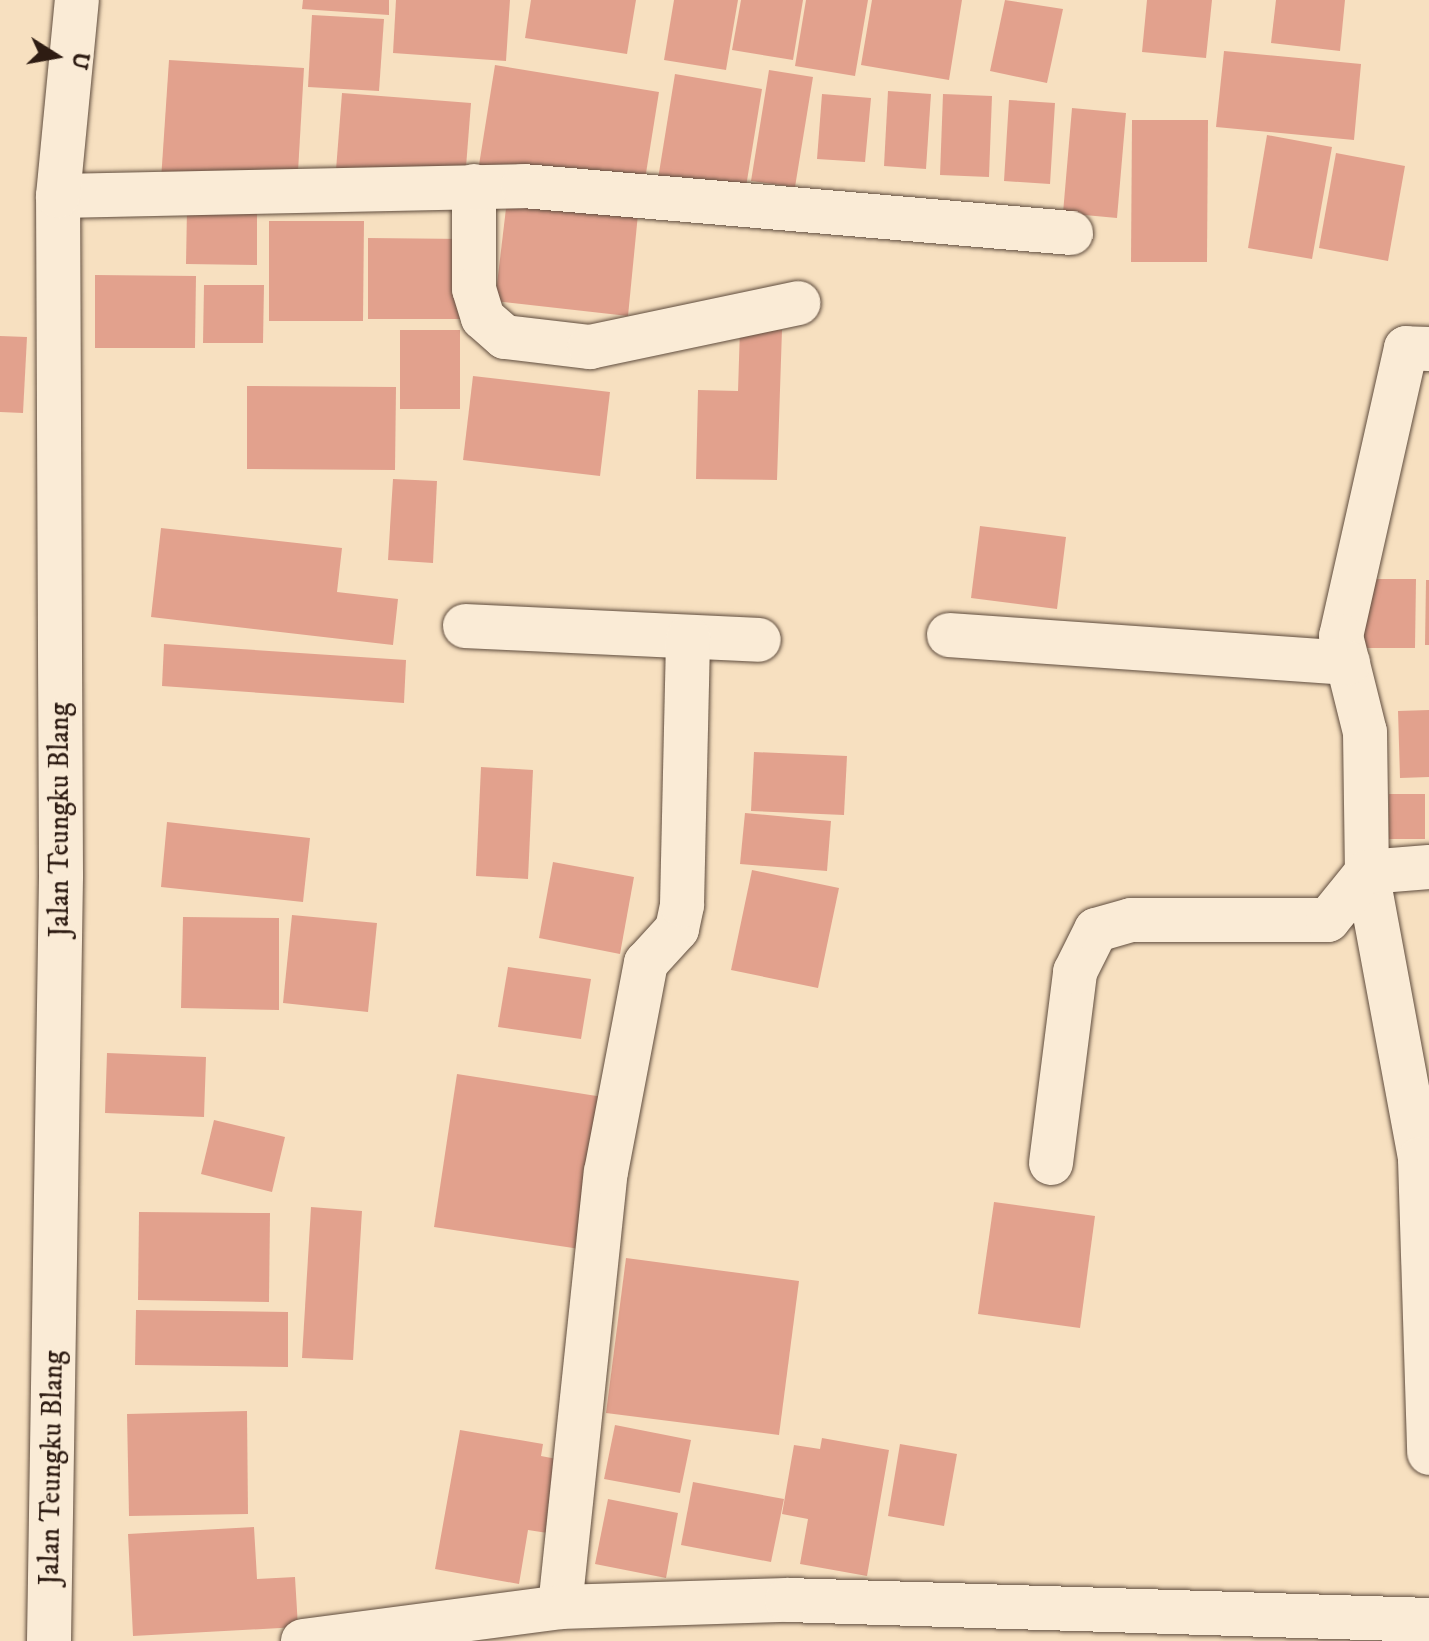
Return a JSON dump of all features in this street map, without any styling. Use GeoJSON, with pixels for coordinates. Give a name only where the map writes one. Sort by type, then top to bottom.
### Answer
{"type":"FeatureCollection","features":[{"type":"Feature","properties":{"kind":"street","name":"Jalan Teungku Blang"},"geometry":{"type":"LineString","coordinates":[[49,1641],[61,875],[58,196],[77,0]]}},
{"type":"Feature","properties":{"kind":"street"},"geometry":{"type":"LineString","coordinates":[[58,196],[474,186],[1071,233]]}},
{"type":"Feature","properties":{"kind":"street"},"geometry":{"type":"LineString","coordinates":[[474,186],[474,289],[483,318],[505,337],[590,347],[798,303]]}},
{"type":"Feature","properties":{"kind":"street"},"geometry":{"type":"LineString","coordinates":[[1429,349],[1406,348],[1341,636],[1366,742],[1367,872],[1420,1159],[1429,1453]]}},
{"type":"Feature","properties":{"kind":"street"},"geometry":{"type":"LineString","coordinates":[[465,626],[759,640]]}},
{"type":"Feature","properties":{"kind":"street"},"geometry":{"type":"LineString","coordinates":[[949,635],[1348,663]]}},
{"type":"Feature","properties":{"kind":"street"},"geometry":{"type":"LineString","coordinates":[[576,1619],[606,1172],[646,963],[677,929],[682,905],[688,638]]}},
{"type":"Feature","properties":{"kind":"street"},"geometry":{"type":"LineString","coordinates":[[1051,1163],[1075,972],[1096,930],[1131,920],[1328,920],[1367,872],[1429,867]]}},
{"type":"Feature","properties":{"kind":"street"},"geometry":{"type":"LineString","coordinates":[[303,1641],[787,1600],[1040,1623],[1429,1620]]}},
{"type":"Feature","properties":{"kind":"building"},"geometry":{"type":"Polygon","coordinates":[[[303,0],[389,0],[389,15],[302,9],[303,0]]]}},
{"type":"Feature","properties":{"kind":"building"},"geometry":{"type":"Polygon","coordinates":[[[396,0],[510,0],[506,61],[393,53],[396,0]]]}},
{"type":"Feature","properties":{"kind":"building"},"geometry":{"type":"Polygon","coordinates":[[[531,0],[636,0],[627,54],[525,38],[531,0]]]}},
{"type":"Feature","properties":{"kind":"building"},"geometry":{"type":"Polygon","coordinates":[[[674,0],[738,0],[726,70],[664,60],[674,0]]]}},
{"type":"Feature","properties":{"kind":"building"},"geometry":{"type":"Polygon","coordinates":[[[741,0],[803,0],[793,60],[732,50],[741,0]]]}},
{"type":"Feature","properties":{"kind":"building"},"geometry":{"type":"Polygon","coordinates":[[[806,0],[868,0],[855,76],[795,66],[806,0]]]}},
{"type":"Feature","properties":{"kind":"building"},"geometry":{"type":"Polygon","coordinates":[[[872,0],[962,0],[949,80],[861,65],[872,0]]]}},
{"type":"Feature","properties":{"kind":"building"},"geometry":{"type":"Polygon","coordinates":[[[1005,0],[1063,9],[1047,83],[990,71],[1005,0]]]}},
{"type":"Feature","properties":{"kind":"building"},"geometry":{"type":"Polygon","coordinates":[[[1147,0],[1212,0],[1206,58],[1142,52],[1147,0]]]}},
{"type":"Feature","properties":{"kind":"building"},"geometry":{"type":"Polygon","coordinates":[[[1276,0],[1345,0],[1340,51],[1271,43],[1276,0]]]}},
{"type":"Feature","properties":{"kind":"building"},"geometry":{"type":"Polygon","coordinates":[[[312,15],[384,19],[379,91],[308,87],[312,15]]]}},
{"type":"Feature","properties":{"kind":"building"},"geometry":{"type":"Polygon","coordinates":[[[1224,51],[1361,64],[1354,140],[1216,127],[1224,51]]]}},
{"type":"Feature","properties":{"kind":"building"},"geometry":{"type":"Polygon","coordinates":[[[169,60],[304,68],[297,189],[161,180],[169,60]]]}},
{"type":"Feature","properties":{"kind":"building"},"geometry":{"type":"Polygon","coordinates":[[[495,65],[659,92],[643,192],[479,165],[495,65]]]}},
{"type":"Feature","properties":{"kind":"building"},"geometry":{"type":"Polygon","coordinates":[[[769,70],[813,77],[795,187],[751,181],[769,70]]]}},
{"type":"Feature","properties":{"kind":"building"},"geometry":{"type":"Polygon","coordinates":[[[675,74],[762,89],[744,199],[657,185],[675,74]]]}},
{"type":"Feature","properties":{"kind":"building"},"geometry":{"type":"Polygon","coordinates":[[[888,91],[931,94],[926,169],[884,166],[888,91]]]}},
{"type":"Feature","properties":{"kind":"building"},"geometry":{"type":"Polygon","coordinates":[[[342,93],[471,103],[465,180],[336,170],[342,93]]]}},
{"type":"Feature","properties":{"kind":"building"},"geometry":{"type":"Polygon","coordinates":[[[822,94],[871,98],[865,162],[817,159],[822,94]]]}},
{"type":"Feature","properties":{"kind":"building"},"geometry":{"type":"Polygon","coordinates":[[[943,94],[992,96],[989,177],[940,175],[943,94]]]}},
{"type":"Feature","properties":{"kind":"building"},"geometry":{"type":"Polygon","coordinates":[[[1009,100],[1055,103],[1050,184],[1004,181],[1009,100]]]}},
{"type":"Feature","properties":{"kind":"building"},"geometry":{"type":"Polygon","coordinates":[[[1072,108],[1126,113],[1117,218],[1063,213],[1072,108]]]}},
{"type":"Feature","properties":{"kind":"building"},"geometry":{"type":"Polygon","coordinates":[[[1132,120],[1208,120],[1207,262],[1131,262],[1132,120]]]}},
{"type":"Feature","properties":{"kind":"building"},"geometry":{"type":"Polygon","coordinates":[[[1267,135],[1332,147],[1312,259],[1248,248],[1267,135]]]}},
{"type":"Feature","properties":{"kind":"building"},"geometry":{"type":"Polygon","coordinates":[[[1336,153],[1405,166],[1388,261],[1319,248],[1336,153]]]}},
{"type":"Feature","properties":{"kind":"building"},"geometry":{"type":"Polygon","coordinates":[[[507,200],[638,214],[628,316],[495,301],[507,200]]]}},
{"type":"Feature","properties":{"kind":"building"},"geometry":{"type":"Polygon","coordinates":[[[187,208],[257,209],[257,265],[186,264],[187,208]]]}},
{"type":"Feature","properties":{"kind":"building"},"geometry":{"type":"Polygon","coordinates":[[[269,221],[364,221],[363,321],[269,321],[269,221]]]}},
{"type":"Feature","properties":{"kind":"building"},"geometry":{"type":"Polygon","coordinates":[[[368,238],[466,239],[466,319],[368,319],[368,238]]]}},
{"type":"Feature","properties":{"kind":"building"},"geometry":{"type":"Polygon","coordinates":[[[95,275],[196,276],[195,348],[95,348],[95,275]]]}},
{"type":"Feature","properties":{"kind":"building"},"geometry":{"type":"Polygon","coordinates":[[[204,285],[264,285],[263,343],[203,343],[204,285]]]}},
{"type":"Feature","properties":{"kind":"building"},"geometry":{"type":"Polygon","coordinates":[[[740,328],[782,330],[777,480],[696,479],[698,390],[738,391],[740,328]]]}},
{"type":"Feature","properties":{"kind":"building"},"geometry":{"type":"Polygon","coordinates":[[[400,330],[460,330],[460,409],[400,409],[400,330]]]}},
{"type":"Feature","properties":{"kind":"building"},"geometry":{"type":"Polygon","coordinates":[[[0,336],[27,337],[23,413],[0,412],[0,336]]]}},
{"type":"Feature","properties":{"kind":"building"},"geometry":{"type":"Polygon","coordinates":[[[473,376],[610,392],[600,476],[463,460],[473,376]]]}},
{"type":"Feature","properties":{"kind":"building"},"geometry":{"type":"Polygon","coordinates":[[[247,386],[396,387],[395,470],[247,469],[247,386]]]}},
{"type":"Feature","properties":{"kind":"building"},"geometry":{"type":"Polygon","coordinates":[[[393,479],[437,481],[433,563],[388,560],[393,479]]]}},
{"type":"Feature","properties":{"kind":"building"},"geometry":{"type":"Polygon","coordinates":[[[980,526],[1066,537],[1057,609],[971,598],[980,526]]]}},
{"type":"Feature","properties":{"kind":"building"},"geometry":{"type":"Polygon","coordinates":[[[161,528],[342,548],[337,592],[398,599],[393,645],[151,617],[161,528]]]}},
{"type":"Feature","properties":{"kind":"building"},"geometry":{"type":"Polygon","coordinates":[[[1362,579],[1416,579],[1415,648],[1362,648],[1362,579]]]}},
{"type":"Feature","properties":{"kind":"building"},"geometry":{"type":"Polygon","coordinates":[[[1426,580],[1429,580],[1429,645],[1425,645],[1426,580]]]}},
{"type":"Feature","properties":{"kind":"building"},"geometry":{"type":"Polygon","coordinates":[[[164,644],[406,660],[404,703],[162,686],[164,644]]]}},
{"type":"Feature","properties":{"kind":"building"},"geometry":{"type":"Polygon","coordinates":[[[1429,710],[1429,777],[1400,778],[1398,711],[1429,710]]]}},
{"type":"Feature","properties":{"kind":"building"},"geometry":{"type":"Polygon","coordinates":[[[754,752],[847,756],[844,815],[751,811],[754,752]]]}},
{"type":"Feature","properties":{"kind":"building"},"geometry":{"type":"Polygon","coordinates":[[[481,767],[533,770],[528,879],[476,876],[481,767]]]}},
{"type":"Feature","properties":{"kind":"building"},"geometry":{"type":"Polygon","coordinates":[[[1389,794],[1425,794],[1425,839],[1389,839],[1389,794]]]}},
{"type":"Feature","properties":{"kind":"building"},"geometry":{"type":"Polygon","coordinates":[[[745,813],[831,821],[827,871],[740,864],[745,813]]]}},
{"type":"Feature","properties":{"kind":"building"},"geometry":{"type":"Polygon","coordinates":[[[167,822],[310,838],[303,902],[161,887],[167,822]]]}},
{"type":"Feature","properties":{"kind":"building"},"geometry":{"type":"Polygon","coordinates":[[[553,862],[634,877],[620,954],[539,938],[553,862]]]}},
{"type":"Feature","properties":{"kind":"building"},"geometry":{"type":"Polygon","coordinates":[[[752,870],[839,888],[818,988],[731,970],[752,870]]]}},
{"type":"Feature","properties":{"kind":"building"},"geometry":{"type":"Polygon","coordinates":[[[292,915],[377,923],[368,1012],[283,1003],[292,915]]]}},
{"type":"Feature","properties":{"kind":"building"},"geometry":{"type":"Polygon","coordinates":[[[183,917],[279,918],[279,1010],[181,1008],[183,917]]]}},
{"type":"Feature","properties":{"kind":"building"},"geometry":{"type":"Polygon","coordinates":[[[508,967],[591,979],[581,1039],[498,1027],[508,967]]]}},
{"type":"Feature","properties":{"kind":"building"},"geometry":{"type":"Polygon","coordinates":[[[107,1053],[206,1057],[204,1117],[105,1113],[107,1053]]]}},
{"type":"Feature","properties":{"kind":"building"},"geometry":{"type":"Polygon","coordinates":[[[457,1074],[603,1097],[580,1249],[434,1227],[457,1074]]]}},
{"type":"Feature","properties":{"kind":"building"},"geometry":{"type":"Polygon","coordinates":[[[214,1120],[285,1137],[272,1192],[201,1174],[214,1120]]]}},
{"type":"Feature","properties":{"kind":"building"},"geometry":{"type":"Polygon","coordinates":[[[994,1202],[1095,1216],[1080,1328],[978,1314],[994,1202]]]}},
{"type":"Feature","properties":{"kind":"building"},"geometry":{"type":"Polygon","coordinates":[[[311,1207],[362,1211],[353,1360],[302,1358],[311,1207]]]}},
{"type":"Feature","properties":{"kind":"building"},"geometry":{"type":"Polygon","coordinates":[[[139,1212],[270,1213],[269,1302],[138,1300],[139,1212]]]}},
{"type":"Feature","properties":{"kind":"building"},"geometry":{"type":"Polygon","coordinates":[[[626,1258],[799,1281],[779,1435],[606,1413],[626,1258]]]}},
{"type":"Feature","properties":{"kind":"building"},"geometry":{"type":"Polygon","coordinates":[[[136,1310],[288,1312],[288,1367],[135,1365],[136,1310]]]}},
{"type":"Feature","properties":{"kind":"building"},"geometry":{"type":"Polygon","coordinates":[[[247,1411],[248,1514],[129,1516],[127,1414],[247,1411]]]}},
{"type":"Feature","properties":{"kind":"building"},"geometry":{"type":"Polygon","coordinates":[[[615,1425],[691,1440],[680,1493],[604,1479],[615,1425]]]}},
{"type":"Feature","properties":{"kind":"building"},"geometry":{"type":"Polygon","coordinates":[[[460,1430],[543,1444],[541,1456],[567,1461],[554,1534],[528,1530],[519,1584],[435,1569],[460,1430]]]}},
{"type":"Feature","properties":{"kind":"building"},"geometry":{"type":"Polygon","coordinates":[[[822,1438],[889,1450],[867,1576],[800,1564],[808,1519],[782,1514],[794,1445],[820,1449],[822,1438]]]}},
{"type":"Feature","properties":{"kind":"building"},"geometry":{"type":"Polygon","coordinates":[[[900,1444],[957,1454],[944,1526],[888,1516],[900,1444]]]}},
{"type":"Feature","properties":{"kind":"building"},"geometry":{"type":"Polygon","coordinates":[[[693,1482],[784,1499],[771,1562],[681,1545],[693,1482]]]}},
{"type":"Feature","properties":{"kind":"building"},"geometry":{"type":"Polygon","coordinates":[[[608,1499],[678,1513],[666,1578],[595,1564],[608,1499]]]}},
{"type":"Feature","properties":{"kind":"building"},"geometry":{"type":"Polygon","coordinates":[[[254,1527],[257,1579],[295,1577],[298,1627],[133,1636],[128,1534],[254,1527]]]}}]}
